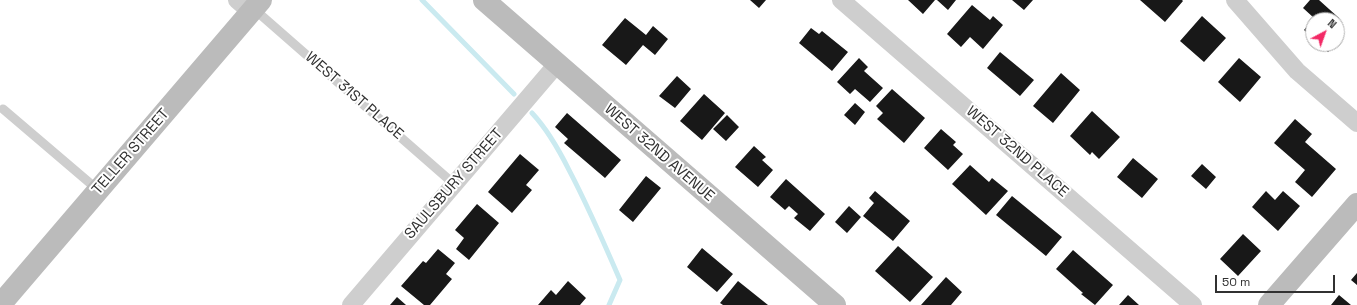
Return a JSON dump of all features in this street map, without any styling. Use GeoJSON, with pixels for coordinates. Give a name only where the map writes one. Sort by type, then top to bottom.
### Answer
{"type":"FeatureCollection","features":[{"type":"Feature","properties":{"kind":"street","name":"WEST 32ND AVENUE"},"geometry":{"type":"LineString","coordinates":[[484,0],[835,305]]}},
{"type":"Feature","properties":{"kind":"street","name":"WEST 32ND PLACE"},"geometry":{"type":"LineString","coordinates":[[841,0],[1193,305]]}},
{"type":"Feature","properties":{"kind":"street"},"geometry":{"type":"LineString","coordinates":[[1235,0],[1297,71],[1357,124]]}},
{"type":"Feature","properties":{"kind":"street","name":"TELLER STREET"},"geometry":{"type":"LineString","coordinates":[[0,305],[98,190],[251,5]]}},
{"type":"Feature","properties":{"kind":"street","name":"SAULSBURY STREET"},"geometry":{"type":"LineString","coordinates":[[351,305],[557,64]]}},
{"type":"Feature","properties":{"kind":"street"},"geometry":{"type":"LineString","coordinates":[[1269,305],[1357,204]]}},
{"type":"Feature","properties":{"kind":"lane","name":"WEST 31ST PLACE"},"geometry":{"type":"LineString","coordinates":[[251,5],[454,184]]}},
{"type":"Feature","properties":{"kind":"lane"},"geometry":{"type":"LineString","coordinates":[[3,109],[98,190]]}},
{"type":"Feature","properties":{"kind":"building"},"geometry":{"type":"Polygon","coordinates":[[[750,0],[766,0],[759,8],[750,0]]]}},
{"type":"Feature","properties":{"kind":"building"},"geometry":{"type":"Polygon","coordinates":[[[908,0],[935,0],[923,14],[908,0]]]}},
{"type":"Feature","properties":{"kind":"building"},"geometry":{"type":"Polygon","coordinates":[[[937,0],[956,0],[948,10],[937,0]]]}},
{"type":"Feature","properties":{"kind":"building"},"geometry":{"type":"Polygon","coordinates":[[[1012,0],[1033,0],[1024,10],[1012,0]]]}},
{"type":"Feature","properties":{"kind":"building"},"geometry":{"type":"Polygon","coordinates":[[[1140,0],[1182,0],[1183,1],[1165,22],[1140,0]]]}},
{"type":"Feature","properties":{"kind":"building"},"geometry":{"type":"Polygon","coordinates":[[[1310,0],[1319,0],[1332,12],[1307,12],[1303,8],[1310,0]]]}},
{"type":"Feature","properties":{"kind":"building"},"geometry":{"type":"Polygon","coordinates":[[[972,5],[990,20],[993,16],[1003,25],[983,49],[970,37],[961,47],[947,34],[972,5]]]}},
{"type":"Feature","properties":{"kind":"building"},"geometry":{"type":"Polygon","coordinates":[[[1202,16],[1226,38],[1204,62],[1180,41],[1202,16]]]}},
{"type":"Feature","properties":{"kind":"building"},"geometry":{"type":"Polygon","coordinates":[[[625,18],[646,35],[653,26],[668,39],[655,55],[643,45],[626,65],[602,45],[625,18]]]}},
{"type":"Feature","properties":{"kind":"building"},"geometry":{"type":"Polygon","coordinates":[[[811,28],[819,34],[822,31],[848,52],[832,71],[799,43],[811,28]]]}},
{"type":"Feature","properties":{"kind":"building"},"geometry":{"type":"Polygon","coordinates":[[[1000,52],[1034,80],[1020,96],[987,68],[1000,52]]]}},
{"type":"Feature","properties":{"kind":"building"},"geometry":{"type":"Polygon","coordinates":[[[859,58],[868,67],[864,71],[883,88],[870,102],[855,89],[850,94],[837,82],[859,58]]]}},
{"type":"Feature","properties":{"kind":"building"},"geometry":{"type":"Polygon","coordinates":[[[1239,58],[1261,77],[1240,102],[1218,82],[1239,58]]]}},
{"type":"Feature","properties":{"kind":"building"},"geometry":{"type":"Polygon","coordinates":[[[1061,73],[1080,90],[1053,123],[1033,106],[1061,73]]]}},
{"type":"Feature","properties":{"kind":"building"},"geometry":{"type":"Polygon","coordinates":[[[677,76],[691,89],[675,108],[659,96],[677,76]]]}},
{"type":"Feature","properties":{"kind":"building"},"geometry":{"type":"Polygon","coordinates":[[[892,89],[925,118],[904,143],[877,119],[883,113],[876,106],[892,89]]]}},
{"type":"Feature","properties":{"kind":"building"},"geometry":{"type":"Polygon","coordinates":[[[704,94],[725,113],[702,140],[680,121],[704,94]]]}},
{"type":"Feature","properties":{"kind":"building"},"geometry":{"type":"Polygon","coordinates":[[[855,103],[865,112],[855,125],[844,115],[855,103]]]}},
{"type":"Feature","properties":{"kind":"building"},"geometry":{"type":"Polygon","coordinates":[[[1092,111],[1120,137],[1099,159],[1092,152],[1090,155],[1070,136],[1092,111]]]}},
{"type":"Feature","properties":{"kind":"building"},"geometry":{"type":"Polygon","coordinates":[[[567,113],[621,160],[605,178],[564,143],[568,139],[555,127],[567,113]]]}},
{"type":"Feature","properties":{"kind":"building"},"geometry":{"type":"Polygon","coordinates":[[[727,115],[739,127],[726,141],[713,129],[727,115]]]}},
{"type":"Feature","properties":{"kind":"building"},"geometry":{"type":"Polygon","coordinates":[[[1295,119],[1312,134],[1305,142],[1336,169],[1312,197],[1295,182],[1305,170],[1274,143],[1295,119]]]}},
{"type":"Feature","properties":{"kind":"building"},"geometry":{"type":"Polygon","coordinates":[[[941,129],[956,142],[953,145],[963,154],[948,170],[924,148],[941,129]]]}},
{"type":"Feature","properties":{"kind":"building"},"geometry":{"type":"Polygon","coordinates":[[[754,146],[766,157],[762,160],[773,170],[758,187],[735,167],[754,146]]]}},
{"type":"Feature","properties":{"kind":"building"},"geometry":{"type":"Polygon","coordinates":[[[520,154],[539,170],[526,185],[532,190],[512,213],[488,192],[520,154]]]}},
{"type":"Feature","properties":{"kind":"building"},"geometry":{"type":"Polygon","coordinates":[[[1133,158],[1158,179],[1142,198],[1117,177],[1133,158]]]}},
{"type":"Feature","properties":{"kind":"building"},"geometry":{"type":"Polygon","coordinates":[[[1202,164],[1216,177],[1206,189],[1191,176],[1202,164]]]}},
{"type":"Feature","properties":{"kind":"building"},"geometry":{"type":"Polygon","coordinates":[[[970,165],[989,182],[992,178],[1008,191],[986,215],[952,184],[970,165]]]}},
{"type":"Feature","properties":{"kind":"building"},"geometry":{"type":"Polygon","coordinates":[[[646,176],[661,188],[633,222],[619,210],[646,176]]]}},
{"type":"Feature","properties":{"kind":"building"},"geometry":{"type":"Polygon","coordinates":[[[786,179],[825,214],[810,231],[794,218],[798,214],[789,206],[785,210],[770,197],[786,179]]]}},
{"type":"Feature","properties":{"kind":"building"},"geometry":{"type":"Polygon","coordinates":[[[875,191],[910,221],[893,241],[863,216],[874,203],[869,198],[875,191]]]}},
{"type":"Feature","properties":{"kind":"building"},"geometry":{"type":"Polygon","coordinates":[[[1266,191],[1275,200],[1283,191],[1300,206],[1278,231],[1252,207],[1266,191]]]}},
{"type":"Feature","properties":{"kind":"building"},"geometry":{"type":"Polygon","coordinates":[[[1012,196],[1062,237],[1046,256],[996,215],[1012,196]]]}},
{"type":"Feature","properties":{"kind":"building"},"geometry":{"type":"Polygon","coordinates":[[[477,204],[499,223],[469,260],[456,249],[464,238],[455,230],[477,204]]]}},
{"type":"Feature","properties":{"kind":"building"},"geometry":{"type":"Polygon","coordinates":[[[849,206],[861,217],[847,233],[835,222],[849,206]]]}},
{"type":"Feature","properties":{"kind":"building"},"geometry":{"type":"Polygon","coordinates":[[[1243,234],[1261,251],[1238,276],[1220,259],[1243,234]]]}},
{"type":"Feature","properties":{"kind":"building"},"geometry":{"type":"Polygon","coordinates":[[[898,246],[933,277],[910,302],[875,271],[898,246]]]}},
{"type":"Feature","properties":{"kind":"building"},"geometry":{"type":"Polygon","coordinates":[[[702,248],[733,274],[717,292],[687,267],[702,248]]]}},
{"type":"Feature","properties":{"kind":"building"},"geometry":{"type":"Polygon","coordinates":[[[438,249],[455,263],[446,274],[452,279],[430,305],[424,305],[401,286],[423,261],[426,263],[438,249]]]}},
{"type":"Feature","properties":{"kind":"building"},"geometry":{"type":"Polygon","coordinates":[[[1073,250],[1113,285],[1095,305],[1081,294],[1083,293],[1056,269],[1073,250]]]}},
{"type":"Feature","properties":{"kind":"building"},"geometry":{"type":"Polygon","coordinates":[[[1357,273],[1357,285],[1351,280],[1357,273]]]}},
{"type":"Feature","properties":{"kind":"building"},"geometry":{"type":"Polygon","coordinates":[[[946,277],[962,292],[951,305],[921,305],[946,277]]]}},
{"type":"Feature","properties":{"kind":"building"},"geometry":{"type":"Polygon","coordinates":[[[568,281],[586,298],[580,305],[538,305],[551,290],[556,295],[568,281]]]}},
{"type":"Feature","properties":{"kind":"building"},"geometry":{"type":"Polygon","coordinates":[[[738,281],[768,305],[723,305],[720,303],[738,281]]]}},
{"type":"Feature","properties":{"kind":"building"},"geometry":{"type":"Polygon","coordinates":[[[1128,295],[1139,305],[1119,305],[1128,295]]]}},
{"type":"Feature","properties":{"kind":"building"},"geometry":{"type":"Polygon","coordinates":[[[1339,295],[1351,305],[1331,305],[1339,295]]]}},
{"type":"Feature","properties":{"kind":"building"},"geometry":{"type":"Polygon","coordinates":[[[397,297],[406,305],[390,305],[397,297]]]}},
{"type":"Feature","properties":{"kind":"waterway"},"geometry":{"type":"LineString","coordinates":[[422,0],[514,94]]}},
{"type":"Feature","properties":{"kind":"waterway"},"geometry":{"type":"LineString","coordinates":[[532,113],[548,133],[565,163],[589,211],[620,280],[609,305]]}}]}
